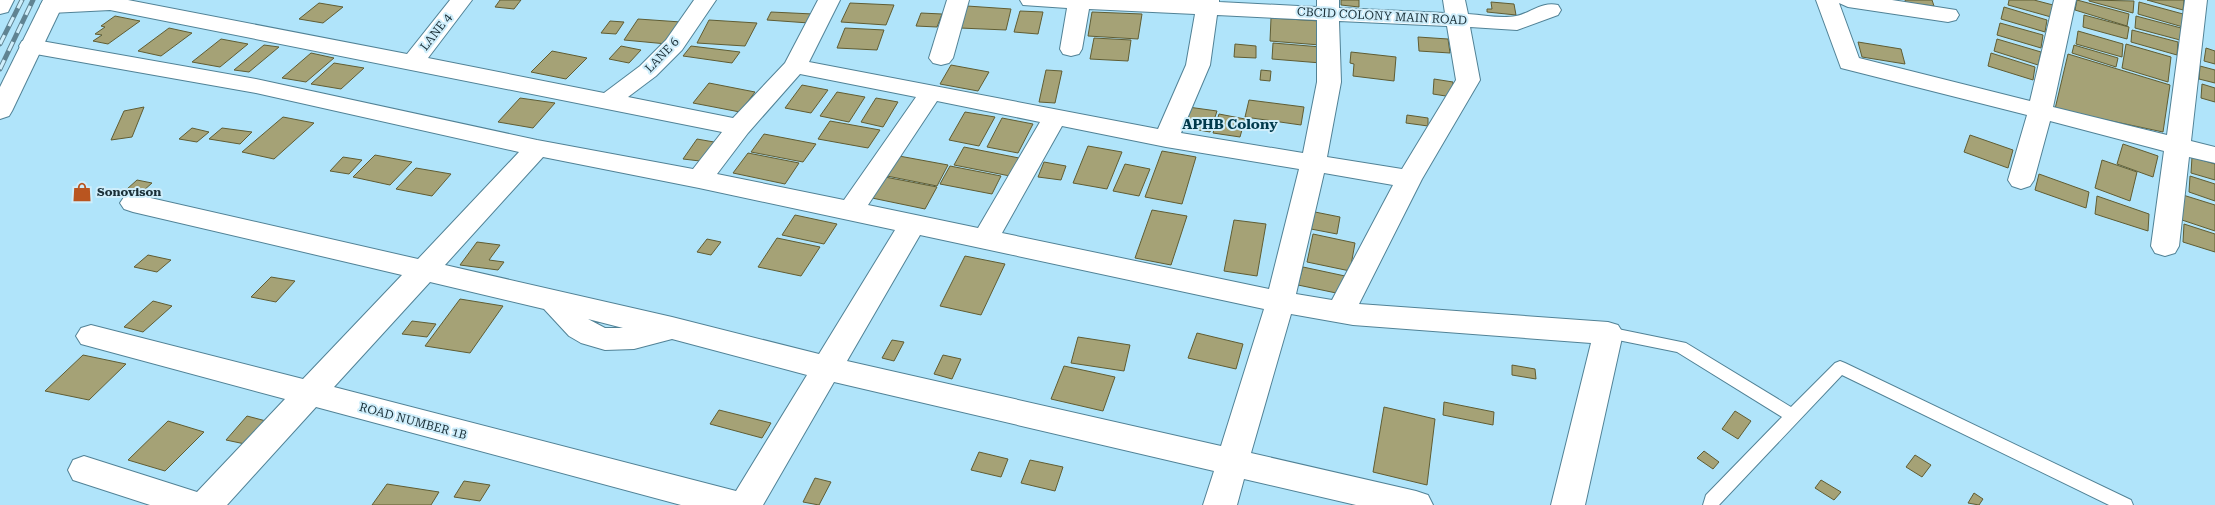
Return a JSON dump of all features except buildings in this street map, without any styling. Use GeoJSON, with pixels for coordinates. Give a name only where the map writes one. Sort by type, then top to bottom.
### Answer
{"type":"FeatureCollection","features":[{"type":"Feature","properties":{"kind":"main road"},"geometry":{"type":"LineString","coordinates":[[0,6],[3,0]]}},
{"type":"Feature","properties":{"kind":"main road","name":"LANE 4"},"geometry":{"type":"LineString","coordinates":[[412,63],[461,0]]}},
{"type":"Feature","properties":{"kind":"main road","name":"LANE 6"},"geometry":{"type":"LineString","coordinates":[[608,101],[648,71],[674,45],[705,0]]}},
{"type":"Feature","properties":{"kind":"main road"},"geometry":{"type":"LineString","coordinates":[[699,179],[739,127],[794,66],[829,0]]}},
{"type":"Feature","properties":{"kind":"main road"},"geometry":{"type":"LineString","coordinates":[[941,58],[958,0]]}},
{"type":"Feature","properties":{"kind":"main road","name":"CBCID COLONY MAIN ROAD"},"geometry":{"type":"LineString","coordinates":[[1031,0],[1456,9],[1517,23],[1550,10]]}},
{"type":"Feature","properties":{"kind":"main road"},"geometry":{"type":"LineString","coordinates":[[1827,0],[1849,63],[2215,155]]}},
{"type":"Feature","properties":{"kind":"main road"},"geometry":{"type":"LineString","coordinates":[[1848,0],[1948,15]]}},
{"type":"Feature","properties":{"kind":"main road"},"geometry":{"type":"LineString","coordinates":[[2021,180],[2040,112],[2065,0]]}},
{"type":"Feature","properties":{"kind":"main road"},"geometry":{"type":"LineString","coordinates":[[2165,246],[2196,0]]}},
{"type":"Feature","properties":{"kind":"main road"},"geometry":{"type":"LineString","coordinates":[[1071,49],[1080,1]]}},
{"type":"Feature","properties":{"kind":"main road"},"geometry":{"type":"LineString","coordinates":[[0,111],[52,3],[110,3],[739,127]]}},
{"type":"Feature","properties":{"kind":"main road"},"geometry":{"type":"LineString","coordinates":[[1166,139],[1198,65],[1207,4]]}},
{"type":"Feature","properties":{"kind":"main road"},"geometry":{"type":"LineString","coordinates":[[1220,505],[1280,302],[1313,164],[1329,82],[1328,6]]}},
{"type":"Feature","properties":{"kind":"main road"},"geometry":{"type":"LineString","coordinates":[[1340,312],[1409,179],[1468,80],[1456,9]]}},
{"type":"Feature","properties":{"kind":"main road"},"geometry":{"type":"LineString","coordinates":[[30,46],[256,86],[537,148],[699,179],[1280,302],[1340,312],[1446,322],[1608,333],[1568,505]]}},
{"type":"Feature","properties":{"kind":"main road"},"geometry":{"type":"LineString","coordinates":[[794,66],[1166,139],[1409,179]]}},
{"type":"Feature","properties":{"kind":"main road"},"geometry":{"type":"LineString","coordinates":[[850,212],[930,94]]}},
{"type":"Feature","properties":{"kind":"main road"},"geometry":{"type":"LineString","coordinates":[[985,240],[1055,118]]}},
{"type":"Feature","properties":{"kind":"main road"},"geometry":{"type":"LineString","coordinates":[[206,505],[537,148]]}},
{"type":"Feature","properties":{"kind":"main road"},"geometry":{"type":"LineString","coordinates":[[133,203],[672,328],[827,368],[1416,505]]}},
{"type":"Feature","properties":{"kind":"main road"},"geometry":{"type":"LineString","coordinates":[[745,505],[912,225]]}},
{"type":"Feature","properties":{"kind":"main road","name":"ROAD NUMBER 1B"},"geometry":{"type":"LineString","coordinates":[[91,336],[309,395],[735,505]]}},
{"type":"Feature","properties":{"kind":"main road"},"geometry":{"type":"LineString","coordinates":[[84,470],[195,505]]}},
{"type":"Feature","properties":{"kind":"lane"},"geometry":{"type":"LineString","coordinates":[[1608,333],[1681,347],[1793,416]]}},
{"type":"Feature","properties":{"kind":"lane"},"geometry":{"type":"LineString","coordinates":[[1711,505],[1712,500],[1840,367],[2125,505]]}},
{"type":"Feature","properties":{"kind":"railway"},"geometry":{"type":"LineString","coordinates":[[0,44],[22,0]]}},
{"type":"Feature","properties":{"kind":"railway"},"geometry":{"type":"LineString","coordinates":[[0,69],[33,0]]}},
{"type":"Feature","properties":{"kind":"place","name":"Sonovison"},"geometry":{"type":"Point","coordinates":[82,192]}},
{"type":"Feature","properties":{"kind":"district","name":"APHB Colony"},"geometry":{"type":"Point","coordinates":[1230,124]}}]}
